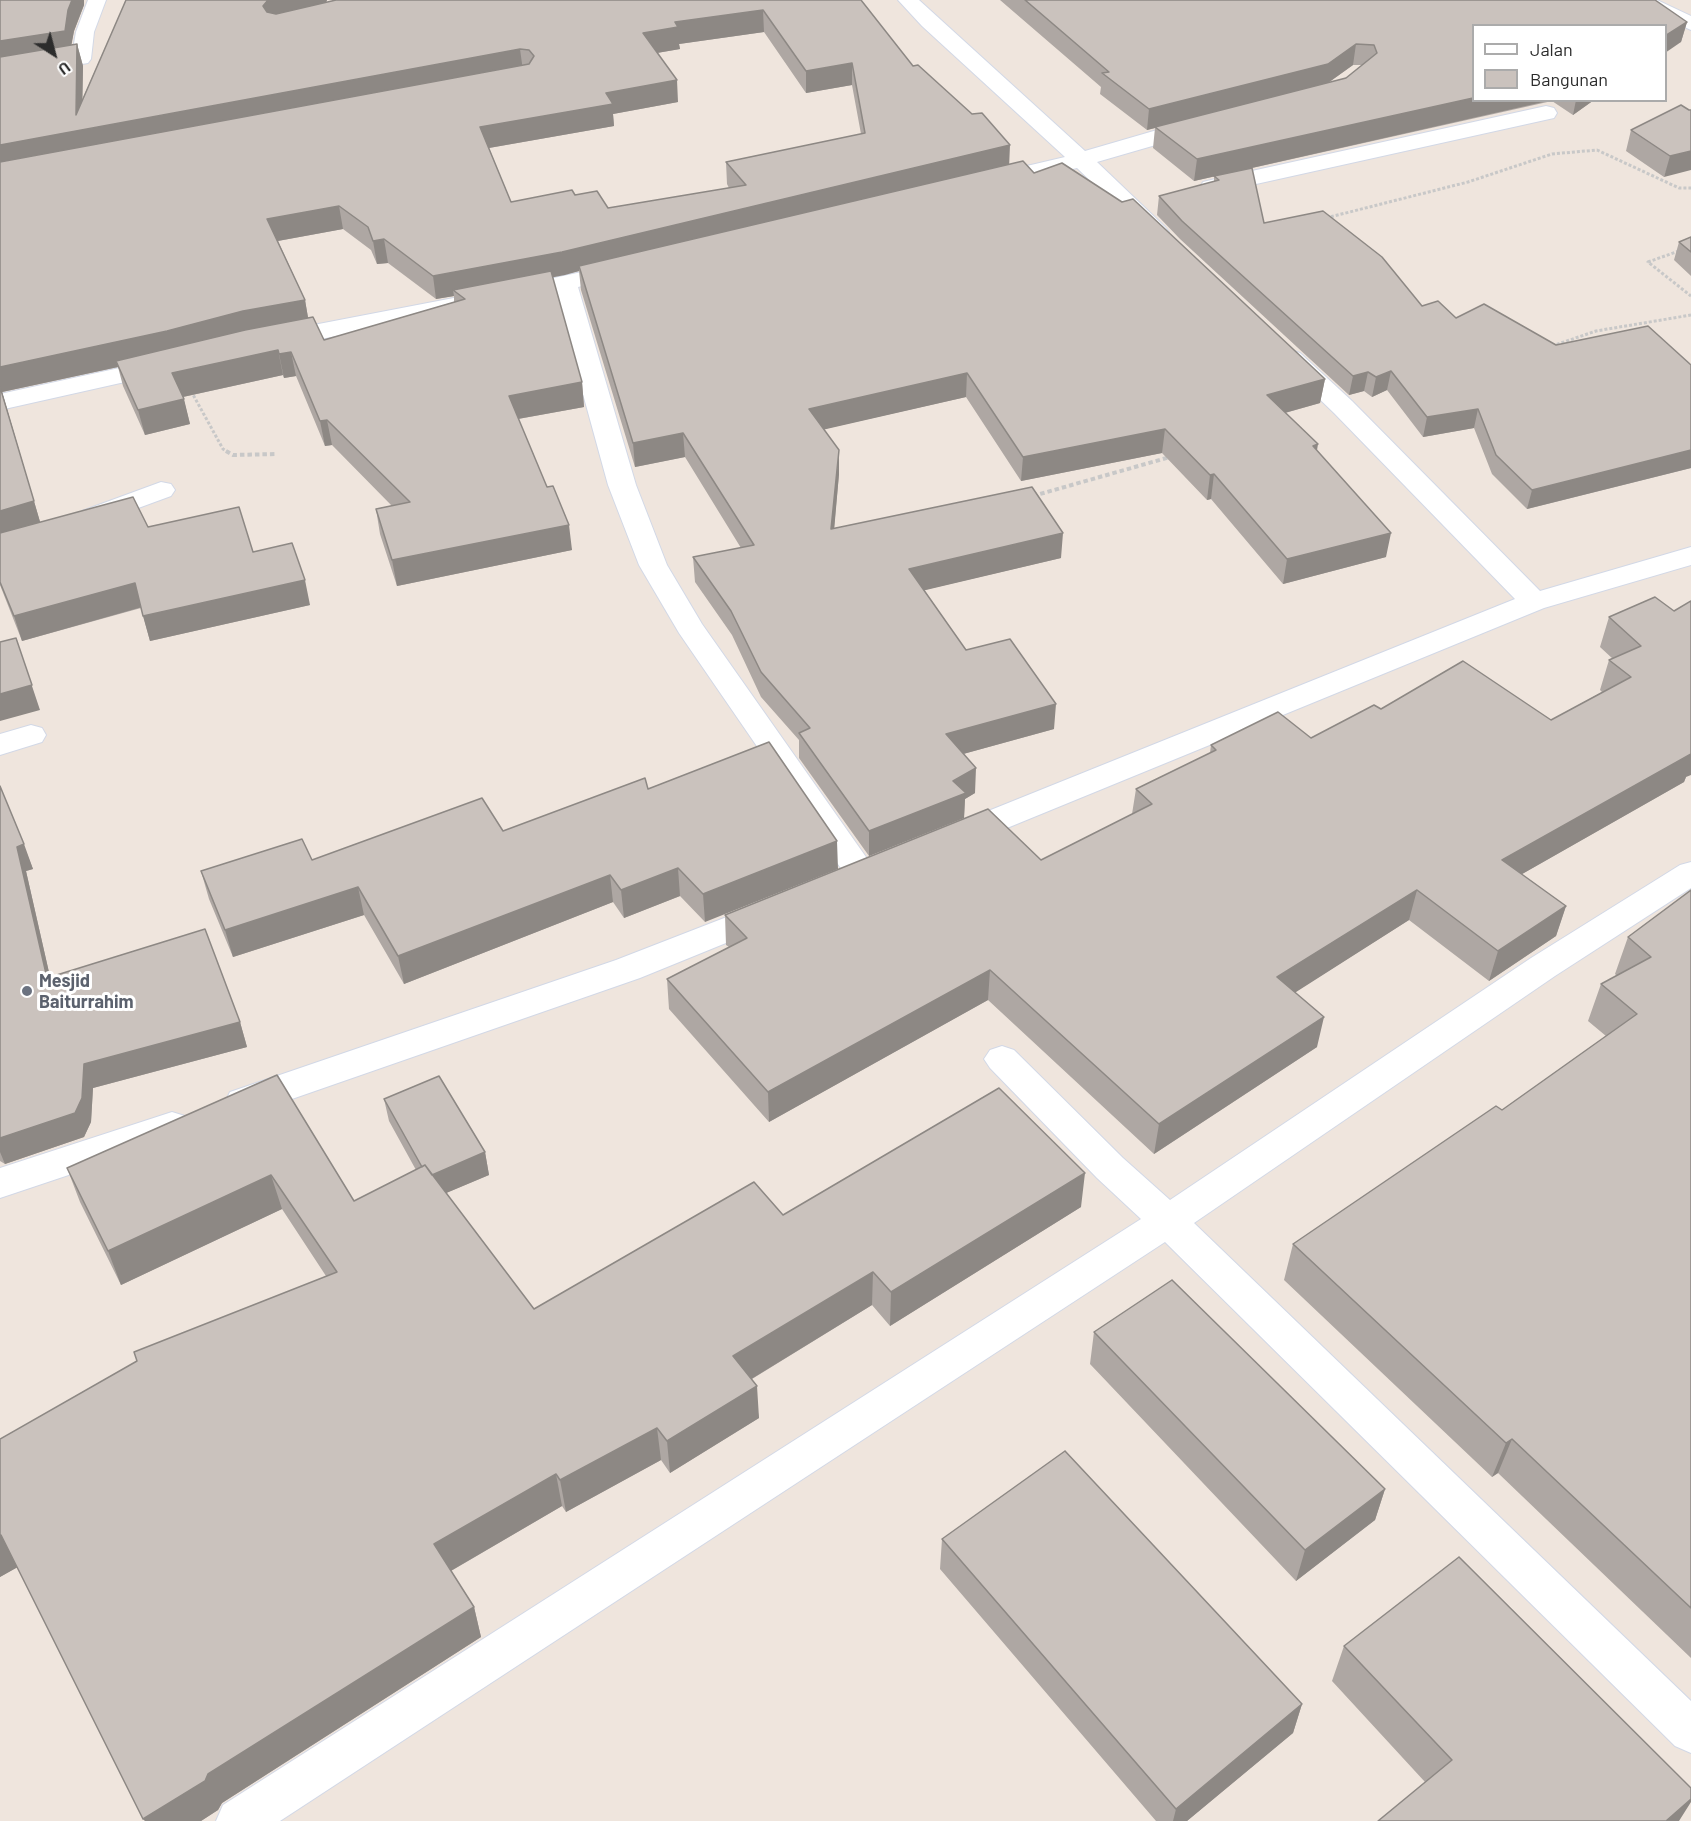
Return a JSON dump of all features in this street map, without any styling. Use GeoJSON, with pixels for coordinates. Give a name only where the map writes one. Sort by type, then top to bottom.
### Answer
{"type":"FeatureCollection","features":[{"type":"Feature","properties":{"kind":"street"},"geometry":{"type":"LineString","coordinates":[[908,0],[929,22],[1080,160],[1142,202],[1170,246]]}},
{"type":"Feature","properties":{"kind":"street"},"geometry":{"type":"LineString","coordinates":[[1641,0],[1691,24]]}},
{"type":"Feature","properties":{"kind":"street"},"geometry":{"type":"LineString","coordinates":[[1189,191],[1546,113]]}},
{"type":"Feature","properties":{"kind":"street"},"geometry":{"type":"LineString","coordinates":[[966,188],[1080,160],[1220,119]]}},
{"type":"Feature","properties":{"kind":"street"},"geometry":{"type":"LineString","coordinates":[[260,343],[565,284],[645,265]]}},
{"type":"Feature","properties":{"kind":"street"},"geometry":{"type":"LineString","coordinates":[[565,284],[622,485],[653,565],[689,627],[873,870],[830,888]]}},
{"type":"Feature","properties":{"kind":"street"},"geometry":{"type":"LineString","coordinates":[[1274,342],[1343,407],[1534,602]]}},
{"type":"Feature","properties":{"kind":"street"},"geometry":{"type":"LineString","coordinates":[[0,402],[181,363]]}},
{"type":"Feature","properties":{"kind":"street"},"geometry":{"type":"LineString","coordinates":[[66,528],[161,490]]}},
{"type":"Feature","properties":{"kind":"street"},"geometry":{"type":"LineString","coordinates":[[928,848],[1534,602],[1691,556]]}},
{"type":"Feature","properties":{"kind":"street"},"geometry":{"type":"LineString","coordinates":[[0,745],[31,735]]}},
{"type":"Feature","properties":{"kind":"street"},"geometry":{"type":"LineString","coordinates":[[238,1821],[1168,1221],[1543,967],[1691,873]]}},
{"type":"Feature","properties":{"kind":"street"},"geometry":{"type":"LineString","coordinates":[[0,1183],[628,969],[798,901]]}},
{"type":"Feature","properties":{"kind":"street"},"geometry":{"type":"LineString","coordinates":[[1002,1059],[1110,1168],[1168,1221],[1691,1731]]}},
{"type":"Feature","properties":{"kind":"lane"},"geometry":{"type":"LineString","coordinates":[[0,72],[81,59],[85,32],[97,0]]}},
{"type":"Feature","properties":{"kind":"path"},"geometry":{"type":"LineString","coordinates":[[1319,219],[1468,182],[1551,154],[1597,150],[1679,188],[1691,189]]}},
{"type":"Feature","properties":{"kind":"path"},"geometry":{"type":"LineString","coordinates":[[1681,250],[1648,262],[1691,296]]}},
{"type":"Feature","properties":{"kind":"path"},"geometry":{"type":"LineString","coordinates":[[1548,348],[1596,331],[1691,315]]}},
{"type":"Feature","properties":{"kind":"path"},"geometry":{"type":"LineString","coordinates":[[181,363],[224,449],[233,455],[277,454]]}},
{"type":"Feature","properties":{"kind":"path"},"geometry":{"type":"LineString","coordinates":[[1033,496],[1171,456]]}},
{"type":"Feature","properties":{"kind":"building"},"geometry":{"type":"Polygon","coordinates":[[[0,0],[72,0],[65,31],[0,41],[0,0]]]}},
{"type":"Feature","properties":{"kind":"building"},"geometry":{"type":"Polygon","coordinates":[[[126,0],[268,0],[263,6],[267,12],[276,14],[336,0],[861,0],[913,66],[918,65],[972,114],[982,113],[1010,145],[562,252],[433,276],[384,239],[373,241],[368,227],[339,206],[267,219],[305,300],[243,311],[167,331],[0,367],[0,162],[529,64],[534,56],[529,50],[520,49],[0,145],[0,57],[77,44],[76,115],[126,0]],[[763,10],[675,22],[678,27],[643,33],[677,80],[606,93],[613,104],[480,127],[511,202],[572,190],[575,195],[597,191],[608,208],[746,185],[726,162],[865,133],[852,63],[806,71],[763,10]]]}},
{"type":"Feature","properties":{"kind":"building"},"geometry":{"type":"Polygon","coordinates":[[[1025,0],[1655,0],[1687,22],[1667,35],[1667,24],[1472,24],[1472,98],[1197,159],[1155,127],[1346,78],[1377,53],[1374,45],[1356,44],[1328,64],[1149,109],[1102,73],[1109,72],[1025,0]]]}},
{"type":"Feature","properties":{"kind":"building"},"geometry":{"type":"Polygon","coordinates":[[[1681,105],[1691,110],[1691,151],[1670,156],[1631,130],[1681,105]]]}},
{"type":"Feature","properties":{"kind":"building"},"geometry":{"type":"Polygon","coordinates":[[[1023,161],[1034,173],[1062,163],[1122,202],[1133,199],[1325,379],[1267,395],[1318,444],[1313,446],[1391,533],[1287,559],[1214,474],[1210,475],[1165,429],[1023,457],[967,373],[809,409],[839,450],[831,529],[1032,487],[1063,533],[909,569],[966,650],[1010,639],[1056,704],[946,734],[976,768],[953,781],[966,793],[869,831],[799,733],[810,728],[761,672],[731,611],[693,557],[754,545],[683,433],[633,443],[579,266],[1023,161]]]}},
{"type":"Feature","properties":{"kind":"building"},"geometry":{"type":"Polygon","coordinates":[[[1252,168],[1264,223],[1323,211],[1382,257],[1422,306],[1438,301],[1456,318],[1484,304],[1556,345],[1648,326],[1691,365],[1691,450],[1532,490],[1496,455],[1478,409],[1427,417],[1391,371],[1376,377],[1368,372],[1353,376],[1182,221],[1159,196],[1219,180],[1214,176],[1252,168]]]}},
{"type":"Feature","properties":{"kind":"building"},"geometry":{"type":"Polygon","coordinates":[[[1691,237],[1691,252],[1679,242],[1691,237]]]}},
{"type":"Feature","properties":{"kind":"building"},"geometry":{"type":"Polygon","coordinates":[[[551,271],[582,382],[509,396],[547,487],[553,486],[569,525],[392,560],[376,509],[410,502],[327,420],[320,421],[291,352],[279,354],[278,350],[172,373],[184,399],[138,410],[116,361],[245,330],[313,317],[324,340],[465,299],[453,290],[551,271]]]}},
{"type":"Feature","properties":{"kind":"building"},"geometry":{"type":"Polygon","coordinates":[[[0,387],[34,501],[0,511],[0,387]]]}},
{"type":"Feature","properties":{"kind":"building"},"geometry":{"type":"Polygon","coordinates":[[[133,497],[148,527],[239,507],[253,552],[292,543],[305,580],[143,616],[135,583],[14,616],[0,582],[0,533],[133,497]]]}},
{"type":"Feature","properties":{"kind":"building"},"geometry":{"type":"Polygon","coordinates":[[[1655,597],[1674,611],[1691,601],[1691,754],[1502,860],[1566,906],[1498,951],[1417,890],[1277,977],[1324,1017],[1159,1124],[990,970],[768,1092],[667,979],[747,938],[725,915],[988,809],[1041,860],[1152,804],[1136,789],[1216,750],[1211,745],[1278,712],[1311,738],[1374,705],[1381,709],[1463,661],[1551,720],[1631,677],[1609,660],[1641,646],[1609,617],[1655,597]]]}},
{"type":"Feature","properties":{"kind":"building"},"geometry":{"type":"Polygon","coordinates":[[[16,638],[32,685],[0,694],[0,642],[16,638]]]}},
{"type":"Feature","properties":{"kind":"building"},"geometry":{"type":"Polygon","coordinates":[[[769,742],[837,841],[703,894],[678,868],[621,890],[610,875],[398,956],[358,887],[225,930],[201,871],[302,839],[312,860],[482,798],[503,831],[645,778],[648,789],[769,742]]]}},
{"type":"Feature","properties":{"kind":"building"},"geometry":{"type":"Polygon","coordinates":[[[0,786],[24,844],[17,847],[47,978],[205,929],[240,1022],[84,1064],[82,1098],[75,1113],[0,1138],[0,786]]]}},
{"type":"Feature","properties":{"kind":"building"},"geometry":{"type":"Polygon","coordinates":[[[1691,890],[1691,1608],[1512,1439],[1506,1443],[1293,1244],[1496,1106],[1502,1110],[1637,1014],[1601,984],[1651,957],[1628,937],[1691,890]]]}},
{"type":"Feature","properties":{"kind":"building"},"geometry":{"type":"Polygon","coordinates":[[[277,1075],[354,1201],[425,1165],[534,1309],[754,1182],[783,1215],[999,1088],[1085,1173],[891,1292],[873,1272],[733,1356],[757,1386],[667,1441],[657,1428],[560,1480],[556,1474],[434,1544],[474,1607],[208,1774],[205,1781],[143,1819],[0,1536],[0,1439],[137,1361],[134,1352],[337,1272],[271,1175],[108,1251],[67,1168],[277,1075]]]}},
{"type":"Feature","properties":{"kind":"building"},"geometry":{"type":"Polygon","coordinates":[[[439,1076],[485,1152],[432,1175],[425,1165],[422,1167],[384,1099],[439,1076]]]}},
{"type":"Feature","properties":{"kind":"building"},"geometry":{"type":"Polygon","coordinates":[[[1172,1280],[1385,1489],[1305,1550],[1094,1332],[1172,1280]]]}},
{"type":"Feature","properties":{"kind":"building"},"geometry":{"type":"Polygon","coordinates":[[[1065,1451],[1302,1704],[1176,1809],[942,1539],[1065,1451]]]}},
{"type":"Feature","properties":{"kind":"building"},"geometry":{"type":"Polygon","coordinates":[[[1459,1557],[1691,1788],[1691,1799],[1666,1821],[1378,1821],[1452,1760],[1344,1646],[1459,1557]]]}},
{"type":"Feature","properties":{"kind":"place","name":"Mesjid Baiturrahim"},"geometry":{"type":"Point","coordinates":[27,991]}}]}
